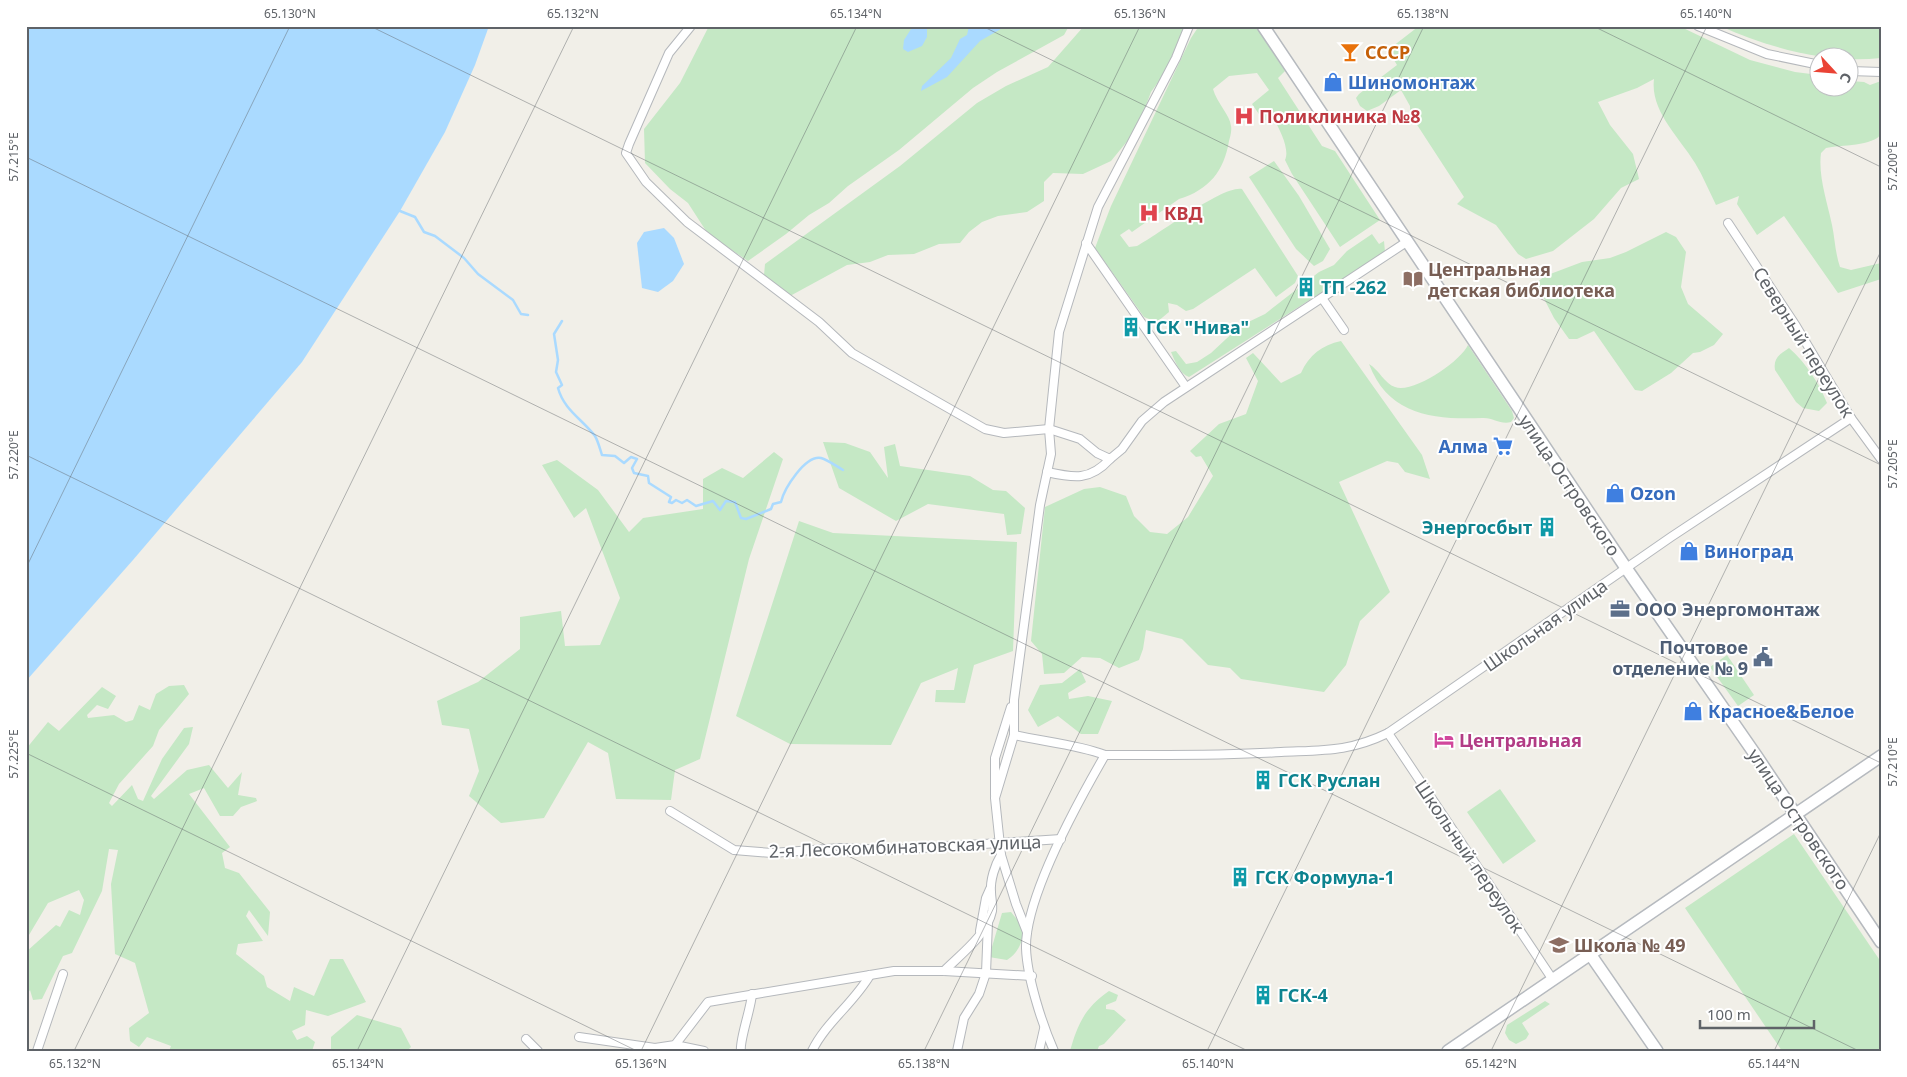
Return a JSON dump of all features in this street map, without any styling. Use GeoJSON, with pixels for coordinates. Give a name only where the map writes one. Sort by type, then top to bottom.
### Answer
{"type":"FeatureCollection","features":[{"type":"Feature","properties":{"kind":"main road","name":"улица Островского"},"geometry":{"type":"LineString","coordinates":[[1263,26],[1626,568],[1796,814],[1881,942]]}},
{"type":"Feature","properties":{"kind":"main road"},"geometry":{"type":"LineString","coordinates":[[1448,1051],[1881,756]]}},
{"type":"Feature","properties":{"kind":"main road"},"geometry":{"type":"LineString","coordinates":[[1590,954],[1656,1051]]}},
{"type":"Feature","properties":{"kind":"street"},"geometry":{"type":"LineString","coordinates":[[691,26],[669,53],[626,153],[646,182],[687,222],[819,322],[852,353],[985,429],[1004,433],[1049,429],[1075,437],[1097,453],[1110,459]]}},
{"type":"Feature","properties":{"kind":"street"},"geometry":{"type":"LineString","coordinates":[[995,798],[1014,735],[1014,700],[1040,505],[1051,454],[1049,429],[1059,332],[1098,207],[1176,58],[1189,26]]}},
{"type":"Feature","properties":{"kind":"street"},"geometry":{"type":"LineString","coordinates":[[1698,26],[1767,54],[1810,63]]}},
{"type":"Feature","properties":{"kind":"street"},"geometry":{"type":"LineString","coordinates":[[1860,71],[1881,72]]}},
{"type":"Feature","properties":{"kind":"street","name":"Северный переулок"},"geometry":{"type":"LineString","coordinates":[[1728,224],[1796,326],[1851,418],[1881,459]]}},
{"type":"Feature","properties":{"kind":"street"},"geometry":{"type":"LineString","coordinates":[[1047,472],[1074,478],[1087,476],[1104,466],[1122,449],[1142,421],[1186,387],[1408,241]]}},
{"type":"Feature","properties":{"kind":"street"},"geometry":{"type":"LineString","coordinates":[[1086,243],[1186,387]]}},
{"type":"Feature","properties":{"kind":"street"},"geometry":{"type":"LineString","coordinates":[[1322,298],[1344,330]]}},
{"type":"Feature","properties":{"kind":"street","name":"Школьная улица"},"geometry":{"type":"LineString","coordinates":[[1014,735],[1049,744],[1083,747],[1105,755],[1224,755],[1343,750],[1367,744],[1388,733],[1626,568],[1851,418]]}},
{"type":"Feature","properties":{"kind":"street"},"geometry":{"type":"LineString","coordinates":[[1014,700],[995,758],[993,783],[998,842],[1016,904],[1027,932]]}},
{"type":"Feature","properties":{"kind":"street","name":"Школьный переулок"},"geometry":{"type":"LineString","coordinates":[[1388,733],[1553,980]]}},
{"type":"Feature","properties":{"kind":"street"},"geometry":{"type":"LineString","coordinates":[[1054,1051],[1044,1029],[1026,949],[1027,932],[1039,890],[1061,839],[1105,755]]}},
{"type":"Feature","properties":{"kind":"street","name":"2-я Лесокомбинатовская улица"},"geometry":{"type":"LineString","coordinates":[[670,811],[734,850],[772,853],[840,848],[891,850],[1061,839]]}},
{"type":"Feature","properties":{"kind":"street"},"geometry":{"type":"LineString","coordinates":[[980,933],[984,906],[996,863],[1001,855]]}},
{"type":"Feature","properties":{"kind":"street"},"geometry":{"type":"LineString","coordinates":[[957,1051],[964,1018],[979,994],[986,973],[988,922],[992,909],[990,889]]}},
{"type":"Feature","properties":{"kind":"street"},"geometry":{"type":"LineString","coordinates":[[944,971],[970,946],[988,922]]}},
{"type":"Feature","properties":{"kind":"street"},"geometry":{"type":"LineString","coordinates":[[675,1045],[708,1002],[894,971],[944,971],[1032,976]]}},
{"type":"Feature","properties":{"kind":"street"},"geometry":{"type":"LineString","coordinates":[[37,1051],[63,974]]}},
{"type":"Feature","properties":{"kind":"street"},"geometry":{"type":"LineString","coordinates":[[812,1051],[828,1026],[870,975]]}},
{"type":"Feature","properties":{"kind":"street"},"geometry":{"type":"LineString","coordinates":[[742,1051],[740,1045],[750,1013],[752,994]]}},
{"type":"Feature","properties":{"kind":"street"},"geometry":{"type":"LineString","coordinates":[[1039,1051],[1044,1029]]}},
{"type":"Feature","properties":{"kind":"street"},"geometry":{"type":"LineString","coordinates":[[579,1037],[654,1048],[675,1045],[704,1051]]}},
{"type":"Feature","properties":{"kind":"street"},"geometry":{"type":"LineString","coordinates":[[526,1039],[538,1051]]}},
{"type":"Feature","properties":{"kind":"green space"},"geometry":{"type":"Polygon","coordinates":[[[709,26],[1069,26],[1064,35],[997,72],[973,88],[899,150],[748,261],[708,234],[688,203],[670,189],[645,163],[644,129],[680,83],[709,26]]]}},
{"type":"Feature","properties":{"kind":"green space"},"geometry":{"type":"Polygon","coordinates":[[[1084,26],[1187,26],[1164,74],[1151,92],[1142,116],[1129,139],[1111,161],[1083,174],[1053,173],[1044,182],[1044,201],[1027,212],[998,216],[982,222],[969,232],[960,243],[939,244],[914,254],[888,255],[870,262],[847,265],[790,296],[764,275],[765,264],[900,166],[977,103],[1006,86],[1048,67],[1084,26]]]}},
{"type":"Feature","properties":{"kind":"green space"},"geometry":{"type":"Polygon","coordinates":[[[1199,26],[1257,26],[1285,71],[1278,78],[1322,146],[1335,151],[1380,220],[1340,247],[1292,174],[1285,160],[1284,140],[1275,121],[1263,120],[1252,104],[1269,90],[1257,73],[1229,76],[1213,89],[1230,122],[1231,128],[1227,152],[1219,170],[1207,185],[1179,199],[1132,232],[1129,229],[1120,235],[1129,247],[1137,246],[1206,202],[1233,190],[1242,189],[1298,276],[1295,283],[1276,297],[1255,268],[1193,309],[1186,311],[1177,305],[1168,303],[1169,312],[1157,322],[1144,317],[1095,248],[1111,206],[1191,38],[1199,26]]]}},
{"type":"Feature","properties":{"kind":"green space"},"geometry":{"type":"Polygon","coordinates":[[[1419,26],[1679,26],[1750,60],[1795,72],[1810,74],[1810,98],[1860,98],[1860,82],[1870,85],[1881,81],[1881,134],[1877,138],[1864,143],[1826,148],[1821,153],[1820,162],[1840,267],[1851,270],[1881,263],[1881,279],[1838,293],[1784,216],[1757,235],[1737,204],[1739,196],[1716,205],[1695,163],[1661,113],[1656,102],[1654,79],[1637,88],[1598,102],[1610,125],[1633,154],[1639,179],[1621,188],[1594,219],[1553,251],[1526,259],[1518,254],[1496,225],[1457,204],[1464,197],[1410,114],[1410,106],[1401,90],[1379,106],[1367,111],[1360,106],[1356,98],[1359,94],[1397,65],[1388,50],[1419,26]]]}},
{"type":"Feature","properties":{"kind":"green space"},"geometry":{"type":"Polygon","coordinates":[[[1720,26],[1881,26],[1881,58],[1860,59],[1860,48],[1810,48],[1810,55],[1799,53],[1720,26]]]}},
{"type":"Feature","properties":{"kind":"green space"},"geometry":{"type":"Polygon","coordinates":[[[1274,161],[1299,196],[1330,249],[1323,261],[1314,266],[1296,249],[1249,177],[1274,161]]]}},
{"type":"Feature","properties":{"kind":"green space"},"geometry":{"type":"Polygon","coordinates":[[[1666,232],[1676,237],[1686,252],[1681,287],[1688,304],[1723,334],[1714,345],[1700,352],[1693,353],[1671,373],[1642,391],[1635,390],[1594,331],[1577,339],[1569,339],[1554,318],[1536,283],[1545,276],[1582,262],[1610,258],[1626,252],[1666,232]]]}},
{"type":"Feature","properties":{"kind":"green space"},"geometry":{"type":"Polygon","coordinates":[[[1372,234],[1379,244],[1384,241],[1385,252],[1189,377],[1180,370],[1171,352],[1176,351],[1186,364],[1197,362],[1211,353],[1240,326],[1265,314],[1319,272],[1334,265],[1347,251],[1372,234]]]}},
{"type":"Feature","properties":{"kind":"green space"},"geometry":{"type":"Polygon","coordinates":[[[1341,341],[1422,455],[1430,479],[1405,472],[1398,463],[1387,461],[1339,482],[1390,592],[1360,621],[1346,665],[1324,692],[1241,679],[1230,668],[1208,665],[1182,639],[1146,630],[1139,660],[1119,668],[1100,658],[1082,657],[1064,673],[1044,674],[1042,654],[1031,641],[1045,507],[1084,489],[1100,487],[1126,496],[1134,516],[1150,532],[1167,534],[1188,517],[1213,476],[1201,456],[1196,457],[1190,451],[1219,424],[1246,414],[1258,381],[1246,358],[1253,353],[1281,383],[1301,373],[1312,356],[1322,348],[1341,341]]]}},
{"type":"Feature","properties":{"kind":"green space"},"geometry":{"type":"Polygon","coordinates":[[[1468,345],[1512,411],[1514,418],[1511,422],[1503,423],[1486,418],[1447,418],[1415,411],[1400,404],[1388,394],[1377,381],[1369,364],[1391,385],[1403,388],[1413,386],[1436,375],[1464,352],[1468,345]]]}},
{"type":"Feature","properties":{"kind":"green space"},"geometry":{"type":"Polygon","coordinates":[[[1789,348],[1806,367],[1824,396],[1827,403],[1819,411],[1803,408],[1796,402],[1775,370],[1776,359],[1789,348]]]}},
{"type":"Feature","properties":{"kind":"green space"},"geometry":{"type":"Polygon","coordinates":[[[823,442],[845,443],[870,452],[888,478],[884,447],[895,444],[900,466],[970,476],[993,490],[1006,491],[1025,508],[1021,534],[1007,535],[1004,514],[928,504],[896,521],[839,488],[823,442]]]}},
{"type":"Feature","properties":{"kind":"green space"},"geometry":{"type":"Polygon","coordinates":[[[774,452],[783,459],[749,559],[700,759],[675,770],[671,800],[616,799],[608,753],[588,742],[544,818],[501,823],[469,796],[479,771],[469,729],[442,725],[437,701],[478,682],[520,649],[520,617],[561,611],[565,646],[600,645],[620,598],[586,508],[574,518],[542,465],[557,460],[598,490],[629,532],[643,518],[703,509],[703,479],[722,468],[743,478],[774,452]]]}},
{"type":"Feature","properties":{"kind":"green space"},"geometry":{"type":"Polygon","coordinates":[[[799,521],[833,533],[1017,542],[1013,651],[974,665],[965,703],[935,702],[936,690],[954,690],[958,668],[921,683],[891,745],[790,744],[736,716],[799,521]]]}},
{"type":"Feature","properties":{"kind":"green space"},"geometry":{"type":"Polygon","coordinates":[[[1727,655],[1754,695],[1738,706],[1710,667],[1727,655]]]}},
{"type":"Feature","properties":{"kind":"green space"},"geometry":{"type":"Polygon","coordinates":[[[1080,669],[1086,682],[1068,693],[1069,699],[1088,696],[1112,701],[1098,734],[1081,734],[1058,716],[1038,727],[1028,710],[1040,685],[1062,683],[1080,669]]]}},
{"type":"Feature","properties":{"kind":"green space"},"geometry":{"type":"Polygon","coordinates":[[[184,685],[189,694],[159,730],[153,746],[119,784],[109,803],[112,806],[132,785],[138,799],[143,801],[162,759],[184,728],[193,727],[189,744],[151,796],[154,799],[187,770],[209,765],[228,788],[242,772],[238,795],[256,798],[257,801],[241,807],[233,816],[220,816],[204,788],[189,794],[230,847],[222,853],[225,868],[239,873],[270,912],[268,936],[249,910],[246,916],[263,941],[238,944],[236,954],[264,976],[267,987],[290,1001],[294,987],[314,996],[330,959],[343,959],[366,1002],[328,1016],[306,1010],[305,1025],[292,1031],[297,1040],[307,1036],[315,1042],[312,1051],[169,1051],[171,1046],[147,1037],[139,1047],[130,1041],[129,1028],[149,1013],[135,963],[115,954],[111,884],[118,850],[109,849],[102,891],[72,953],[63,956],[42,999],[33,1000],[30,990],[26,996],[26,952],[56,925],[60,927],[69,910],[80,915],[84,900],[79,890],[48,903],[26,940],[26,749],[48,722],[59,731],[102,687],[116,696],[108,709],[97,705],[87,715],[88,718],[114,715],[126,722],[133,720],[139,705],[150,710],[156,694],[169,686],[184,685]]]}},
{"type":"Feature","properties":{"kind":"green space"},"geometry":{"type":"Polygon","coordinates":[[[1500,789],[1536,841],[1503,864],[1467,812],[1500,789]]]}},
{"type":"Feature","properties":{"kind":"green space"},"geometry":{"type":"Polygon","coordinates":[[[1794,834],[1881,962],[1881,1051],[1782,1051],[1685,908],[1794,834]]]}},
{"type":"Feature","properties":{"kind":"green space"},"geometry":{"type":"Polygon","coordinates":[[[1011,912],[1021,925],[1022,930],[1022,940],[1018,950],[1007,960],[989,957],[1002,913],[1011,912]]]}},
{"type":"Feature","properties":{"kind":"green space"},"geometry":{"type":"Polygon","coordinates":[[[1109,991],[1118,995],[1116,1001],[1106,1005],[1106,1009],[1114,1010],[1126,1020],[1104,1044],[1099,1046],[1097,1051],[1070,1051],[1076,1032],[1088,1010],[1109,991]]]}},
{"type":"Feature","properties":{"kind":"green space"},"geometry":{"type":"Polygon","coordinates":[[[1545,1001],[1550,1004],[1522,1023],[1529,1034],[1526,1039],[1516,1044],[1509,1040],[1505,1033],[1507,1025],[1545,1001]]]}},
{"type":"Feature","properties":{"kind":"green space"},"geometry":{"type":"Polygon","coordinates":[[[357,1015],[401,1028],[411,1047],[407,1051],[331,1051],[331,1037],[357,1015]]]}},
{"type":"Feature","properties":{"kind":"water"},"geometry":{"type":"Polygon","coordinates":[[[26,26],[489,26],[475,65],[445,132],[400,211],[302,362],[133,560],[26,681],[26,26]]]}},
{"type":"Feature","properties":{"kind":"water"},"geometry":{"type":"Polygon","coordinates":[[[913,26],[927,26],[927,37],[922,46],[908,52],[903,49],[904,40],[913,26]]]}},
{"type":"Feature","properties":{"kind":"water"},"geometry":{"type":"Polygon","coordinates":[[[969,26],[1006,26],[980,41],[947,77],[921,91],[922,86],[951,58],[960,39],[967,35],[969,26]]]}},
{"type":"Feature","properties":{"kind":"water"},"geometry":{"type":"Polygon","coordinates":[[[664,228],[674,238],[684,264],[673,281],[658,292],[642,288],[637,243],[644,232],[664,228]]]}},
{"type":"Feature","properties":{"kind":"waterway"},"geometry":{"type":"LineString","coordinates":[[400,211],[415,217],[424,232],[435,236],[464,258],[478,274],[513,300],[521,314],[528,315]]}},
{"type":"Feature","properties":{"kind":"waterway"},"geometry":{"type":"LineString","coordinates":[[562,321],[554,334],[558,360],[556,372],[562,385],[558,388],[564,402],[595,436],[602,455],[615,456],[624,463],[631,457],[637,459],[632,468],[634,473],[648,476],[649,483],[671,497],[669,502],[672,503],[676,500],[682,503],[687,500],[696,506],[713,501],[720,510],[726,501],[735,502],[741,518],[746,519],[771,509],[773,504],[781,502],[786,489],[796,474],[815,458],[824,459],[843,470]]}},
{"type":"Feature","properties":{"kind":"place","name":"СССР"},"geometry":{"type":"Point","coordinates":[1350,52]}},
{"type":"Feature","properties":{"kind":"place","name":"Шиномонтаж"},"geometry":{"type":"Point","coordinates":[1333,82]}},
{"type":"Feature","properties":{"kind":"place","name":"Поликлиника №8"},"geometry":{"type":"Point","coordinates":[1244,116]}},
{"type":"Feature","properties":{"kind":"place","name":"КВД"},"geometry":{"type":"Point","coordinates":[1149,213]}},
{"type":"Feature","properties":{"kind":"place","name":"Центральная детская библиотека"},"geometry":{"type":"Point","coordinates":[1413,279]}},
{"type":"Feature","properties":{"kind":"place","name":"ТП -262"},"geometry":{"type":"Point","coordinates":[1306,287]}},
{"type":"Feature","properties":{"kind":"place","name":"ГСК \"Нива\""},"geometry":{"type":"Point","coordinates":[1131,327]}},
{"type":"Feature","properties":{"kind":"place","name":"Алма"},"geometry":{"type":"Point","coordinates":[1503,446]}},
{"type":"Feature","properties":{"kind":"place","name":"Ozon"},"geometry":{"type":"Point","coordinates":[1615,493]}},
{"type":"Feature","properties":{"kind":"place","name":"Энергосбыт"},"geometry":{"type":"Point","coordinates":[1547,527]}},
{"type":"Feature","properties":{"kind":"place","name":"Виноград"},"geometry":{"type":"Point","coordinates":[1689,551]}},
{"type":"Feature","properties":{"kind":"place","name":"ООО Энергомонтаж"},"geometry":{"type":"Point","coordinates":[1620,609]}},
{"type":"Feature","properties":{"kind":"place","name":"Почтовое отделение № 9"},"geometry":{"type":"Point","coordinates":[1763,657]}},
{"type":"Feature","properties":{"kind":"place","name":"Красное&Белое"},"geometry":{"type":"Point","coordinates":[1693,711]}},
{"type":"Feature","properties":{"kind":"place","name":"Центральная"},"geometry":{"type":"Point","coordinates":[1444,740]}},
{"type":"Feature","properties":{"kind":"place","name":"ГСК Руслан"},"geometry":{"type":"Point","coordinates":[1263,780]}},
{"type":"Feature","properties":{"kind":"place","name":"ГСК Формула-1"},"geometry":{"type":"Point","coordinates":[1240,877]}},
{"type":"Feature","properties":{"kind":"place","name":"Школа № 49"},"geometry":{"type":"Point","coordinates":[1559,945]}},
{"type":"Feature","properties":{"kind":"place","name":"ГСК-4"},"geometry":{"type":"Point","coordinates":[1263,995]}}]}
